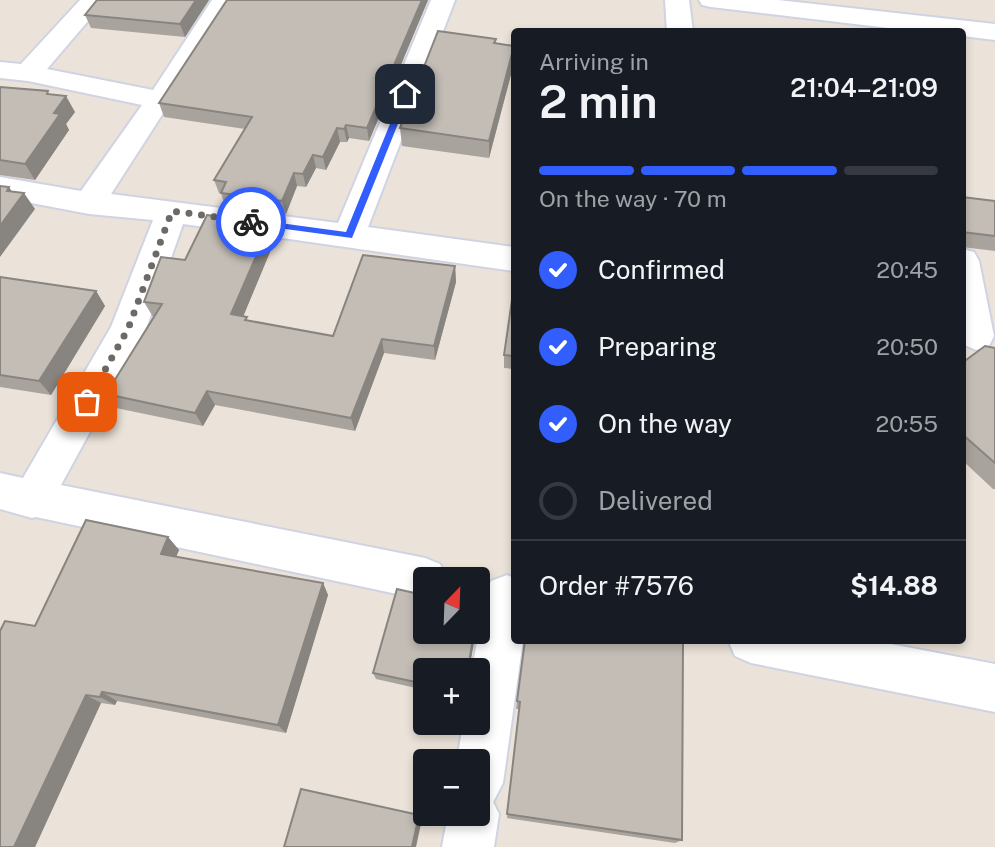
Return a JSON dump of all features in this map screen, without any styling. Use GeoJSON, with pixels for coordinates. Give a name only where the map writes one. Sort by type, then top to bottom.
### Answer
{"type":"FeatureCollection","features":[{"type":"Feature","properties":{"kind":"street"},"geometry":{"type":"LineString","coordinates":[[28,72],[94,0]]}},
{"type":"Feature","properties":{"kind":"street"},"geometry":{"type":"LineString","coordinates":[[89,203],[224,0]]}},
{"type":"Feature","properties":{"kind":"street"},"geometry":{"type":"LineString","coordinates":[[349,235],[443,0]]}},
{"type":"Feature","properties":{"kind":"street"},"geometry":{"type":"LineString","coordinates":[[677,0],[680,28]]}},
{"type":"Feature","properties":{"kind":"street"},"geometry":{"type":"LineString","coordinates":[[711,0],[919,28]]}},
{"type":"Feature","properties":{"kind":"street"},"geometry":{"type":"LineString","coordinates":[[966,30],[995,32]]}},
{"type":"Feature","properties":{"kind":"street"},"geometry":{"type":"LineString","coordinates":[[0,70],[28,72],[160,100]]}},
{"type":"Feature","properties":{"kind":"street"},"geometry":{"type":"LineString","coordinates":[[0,187],[89,203],[172,211],[511,259]]}},
{"type":"Feature","properties":{"kind":"street"},"geometry":{"type":"LineString","coordinates":[[172,211],[128,329],[16,495],[413,577]]}},
{"type":"Feature","properties":{"kind":"street"},"geometry":{"type":"LineString","coordinates":[[966,280],[978,336]]}},
{"type":"Feature","properties":{"kind":"street"},"geometry":{"type":"LineString","coordinates":[[482,749],[500,595]]}},
{"type":"Feature","properties":{"kind":"street"},"geometry":{"type":"LineString","coordinates":[[791,644],[892,654],[995,688]]}},
{"type":"Feature","properties":{"kind":"street"},"geometry":{"type":"LineString","coordinates":[[468,847],[471,826]]}},
{"type":"Feature","properties":{"kind":"building"},"geometry":{"type":"Polygon","coordinates":[[[97,0],[196,0],[180,24],[85,15],[97,0]]]}},
{"type":"Feature","properties":{"kind":"building"},"geometry":{"type":"Polygon","coordinates":[[[227,0],[422,0],[367,128],[346,125],[344,129],[337,128],[323,157],[313,155],[303,174],[294,173],[282,201],[221,193],[226,182],[214,180],[252,117],[159,103],[227,0]]]}},
{"type":"Feature","properties":{"kind":"building"},"geometry":{"type":"Polygon","coordinates":[[[438,31],[496,39],[494,43],[511,46],[511,57],[489,141],[400,128],[438,31]]]}},
{"type":"Feature","properties":{"kind":"building"},"geometry":{"type":"Polygon","coordinates":[[[0,87],[48,91],[47,94],[66,96],[54,113],[60,114],[25,164],[0,160],[0,87]]]}},
{"type":"Feature","properties":{"kind":"building"},"geometry":{"type":"Polygon","coordinates":[[[0,186],[9,187],[7,191],[24,193],[0,226],[0,186]]]}},
{"type":"Feature","properties":{"kind":"building"},"geometry":{"type":"Polygon","coordinates":[[[966,197],[995,201],[995,236],[966,232],[966,197]]]}},
{"type":"Feature","properties":{"kind":"building"},"geometry":{"type":"Polygon","coordinates":[[[207,215],[270,224],[231,314],[247,317],[245,320],[333,336],[363,255],[455,266],[434,346],[382,339],[351,418],[207,391],[195,413],[106,394],[162,304],[144,302],[161,257],[185,260],[207,215]]]}},
{"type":"Feature","properties":{"kind":"building"},"geometry":{"type":"Polygon","coordinates":[[[0,277],[96,291],[39,381],[0,375],[0,277]]]}},
{"type":"Feature","properties":{"kind":"building"},"geometry":{"type":"Polygon","coordinates":[[[511,307],[511,356],[504,355],[511,307]]]}},
{"type":"Feature","properties":{"kind":"building"},"geometry":{"type":"Polygon","coordinates":[[[985,346],[995,348],[995,463],[966,438],[966,360],[985,346]]]}},
{"type":"Feature","properties":{"kind":"building"},"geometry":{"type":"Polygon","coordinates":[[[86,520],[168,537],[161,554],[323,583],[278,725],[102,692],[100,697],[86,695],[14,847],[0,847],[0,631],[5,621],[35,626],[86,520]]]}},
{"type":"Feature","properties":{"kind":"building"},"geometry":{"type":"Polygon","coordinates":[[[397,589],[413,593],[413,644],[472,644],[470,658],[413,658],[413,681],[373,673],[397,589]]]}},
{"type":"Feature","properties":{"kind":"building"},"geometry":{"type":"Polygon","coordinates":[[[524,644],[683,644],[682,840],[507,814],[520,702],[517,701],[524,644]]]}},
{"type":"Feature","properties":{"kind":"building"},"geometry":{"type":"Polygon","coordinates":[[[301,789],[413,814],[413,826],[417,826],[412,847],[284,847],[301,789]]]}},
{"type":"Feature","properties":{"kind":"way so far"},"geometry":{"type":"LineString","coordinates":[[87,402],[128,329],[172,211],[251,222]]}},
{"type":"Feature","properties":{"kind":"route"},"geometry":{"type":"LineString","coordinates":[[251,222],[349,235],[405,94]]}}]}
